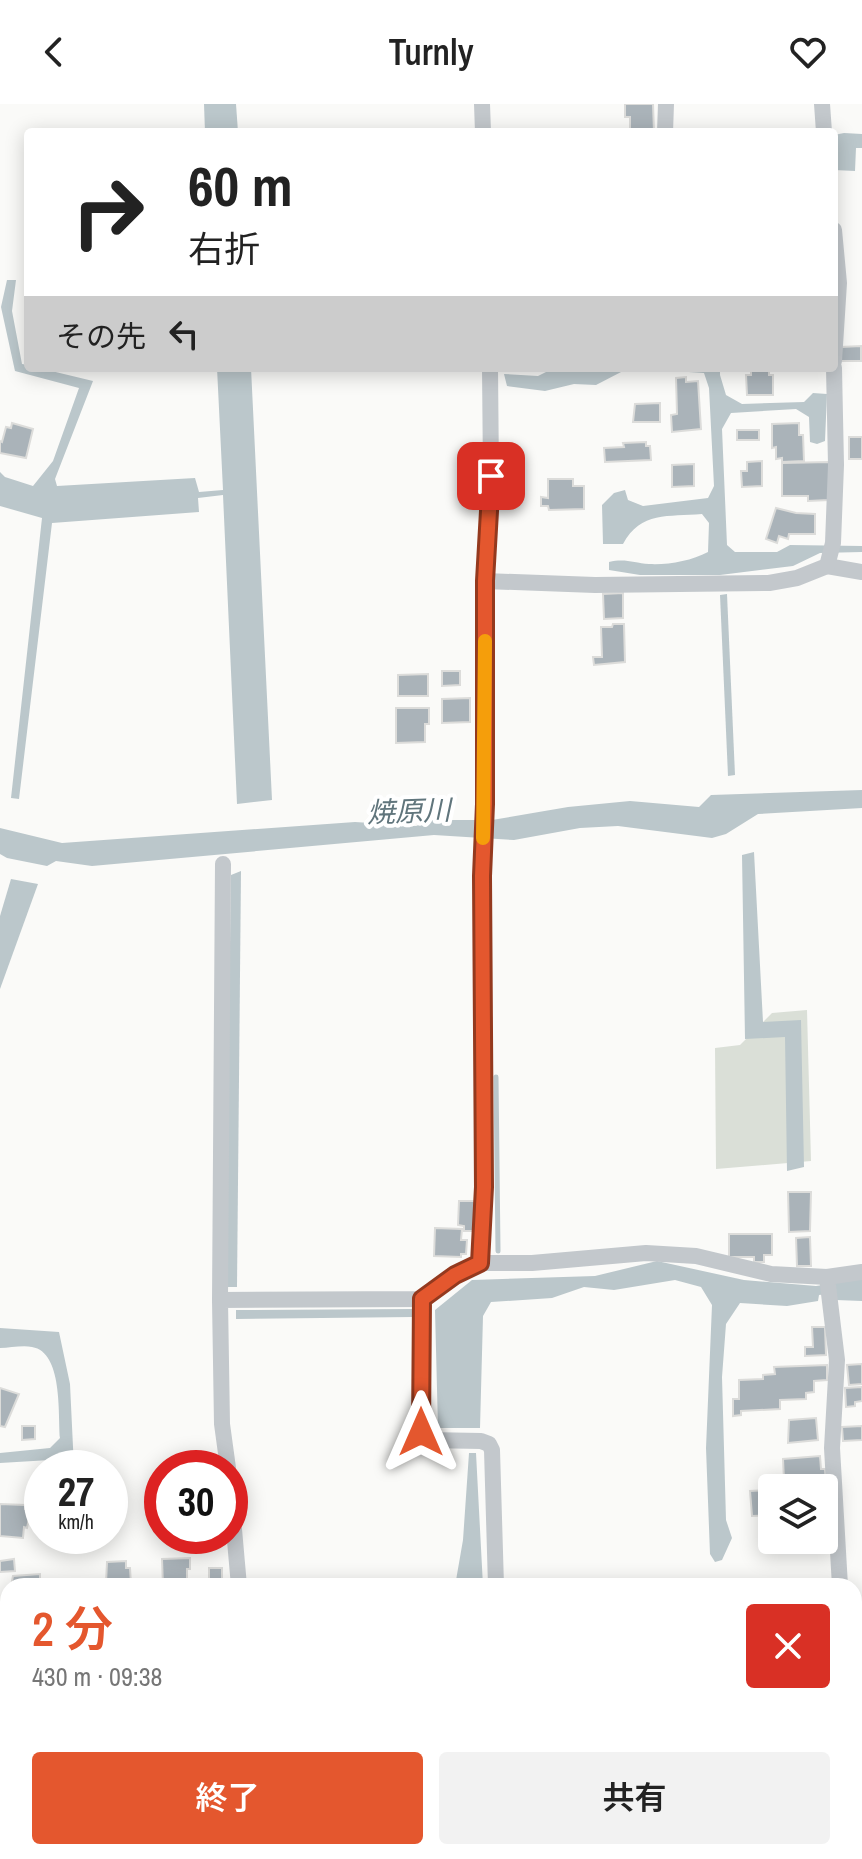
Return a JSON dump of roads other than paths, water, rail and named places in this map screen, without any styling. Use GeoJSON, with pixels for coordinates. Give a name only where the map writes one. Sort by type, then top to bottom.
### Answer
{"type":"FeatureCollection","features":[{"type":"Feature","properties":{"kind":"street"},"geometry":{"type":"LineString","coordinates":[[482,104],[483,128]]}},
{"type":"Feature","properties":{"kind":"street"},"geometry":{"type":"LineString","coordinates":[[665,128],[666,104]]}},
{"type":"Feature","properties":{"kind":"street"},"geometry":{"type":"LineString","coordinates":[[822,104],[824,128]]}},
{"type":"Feature","properties":{"kind":"street"},"geometry":{"type":"LineString","coordinates":[[838,272],[838,298]]}},
{"type":"Feature","properties":{"kind":"street"},"geometry":{"type":"LineString","coordinates":[[480,1263],[484,1187],[483,847],[485,581],[491,476],[490,372]]}},
{"type":"Feature","properties":{"kind":"street"},"geometry":{"type":"LineString","coordinates":[[830,555],[836,465],[834,372]]}},
{"type":"Feature","properties":{"kind":"street"},"geometry":{"type":"LineString","coordinates":[[485,581],[595,585],[769,583],[797,578],[830,555]]}},
{"type":"Feature","properties":{"kind":"street"},"geometry":{"type":"LineString","coordinates":[[830,555],[862,572]]}},
{"type":"Feature","properties":{"kind":"street"},"geometry":{"type":"LineString","coordinates":[[223,864],[220,1300],[222,1424],[226,1450]]}},
{"type":"Feature","properties":{"kind":"street"},"geometry":{"type":"LineString","coordinates":[[220,1300],[422,1299],[455,1275],[480,1263],[532,1263],[646,1253],[696,1256],[827,1286],[862,1272]]}},
{"type":"Feature","properties":{"kind":"street"},"geometry":{"type":"LineString","coordinates":[[827,1286],[837,1360],[832,1448],[840,1578]]}},
{"type":"Feature","properties":{"kind":"street"},"geometry":{"type":"LineString","coordinates":[[422,1299],[421,1432],[427,1440],[481,1441],[489,1444],[492,1450],[496,1578]]}},
{"type":"Feature","properties":{"kind":"street"},"geometry":{"type":"LineString","coordinates":[[236,1554],[238,1578]]}},
{"type":"Feature","properties":{"kind":"waterway"},"geometry":{"type":"LineString","coordinates":[[496,1077],[498,1251]]}},
{"type":"Feature","properties":{"kind":"water label","name":"焼原川"},"geometry":{"type":"Point","coordinates":[409,811]}}]}
